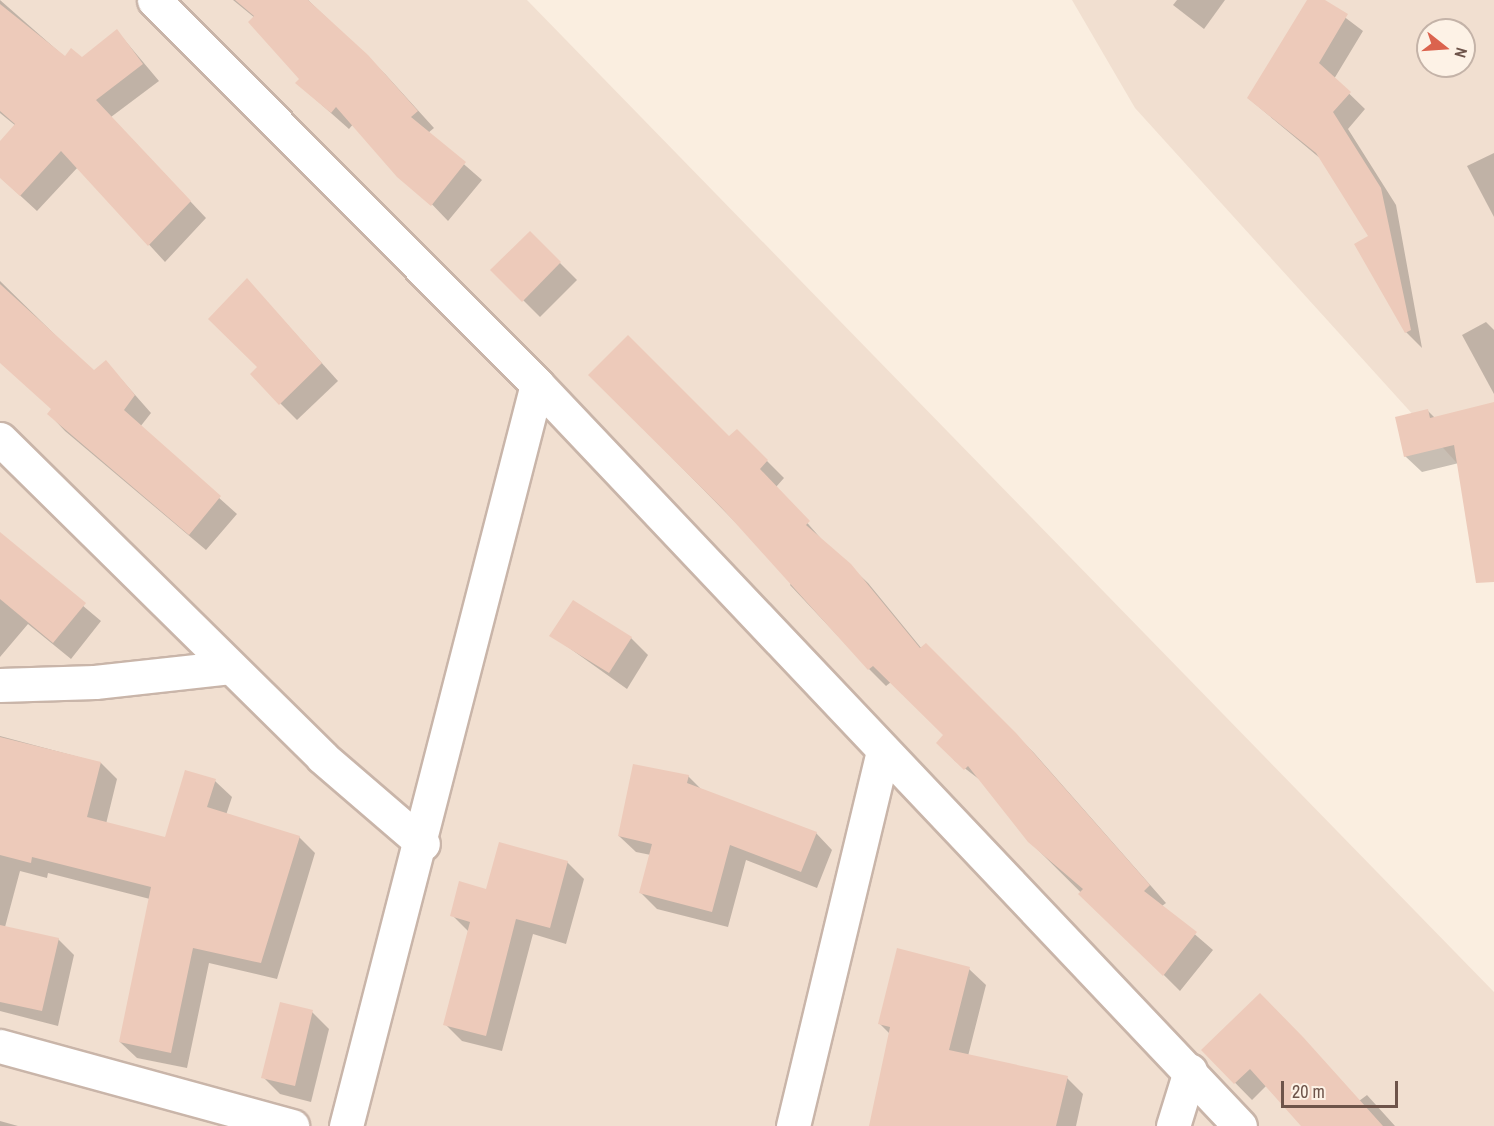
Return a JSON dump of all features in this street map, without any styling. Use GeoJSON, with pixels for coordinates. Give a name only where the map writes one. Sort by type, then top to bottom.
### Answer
{"type":"FeatureCollection","features":[{"type":"Feature","properties":{"kind":"street"},"geometry":{"type":"LineString","coordinates":[[154,0],[537,384],[883,752],[1190,1071],[1240,1126]]}},
{"type":"Feature","properties":{"kind":"street"},"geometry":{"type":"LineString","coordinates":[[346,1126],[423,844],[537,384]]}},
{"type":"Feature","properties":{"kind":"street"},"geometry":{"type":"LineString","coordinates":[[0,439],[230,667],[423,844]]}},
{"type":"Feature","properties":{"kind":"street"},"geometry":{"type":"LineString","coordinates":[[0,685],[95,682],[230,667]]}},
{"type":"Feature","properties":{"kind":"street"},"geometry":{"type":"LineString","coordinates":[[793,1126],[883,752]]}},
{"type":"Feature","properties":{"kind":"street"},"geometry":{"type":"LineString","coordinates":[[0,1046],[292,1126]]}},
{"type":"Feature","properties":{"kind":"street"},"geometry":{"type":"LineString","coordinates":[[1173,1126],[1190,1071]]}},
{"type":"Feature","properties":{"kind":"shaded area"},"geometry":{"type":"Polygon","coordinates":[[[0,0],[527,0],[1494,992],[1494,1126],[0,1126],[0,0]]]}},
{"type":"Feature","properties":{"kind":"shaded area"},"geometry":{"type":"Polygon","coordinates":[[[1072,0],[1494,0],[1494,504],[1135,108],[1072,0]]]}},
{"type":"Feature","properties":{"kind":"building"},"geometry":{"type":"Polygon","coordinates":[[[235,0],[308,0],[368,55],[418,111],[411,117],[466,162],[431,206],[397,177],[336,107],[331,113],[295,83],[299,79],[248,22],[254,16],[235,0]]]}},
{"type":"Feature","properties":{"kind":"building"},"geometry":{"type":"Polygon","coordinates":[[[1307,0],[1325,0],[1348,14],[1319,63],[1351,92],[1333,112],[1381,188],[1411,330],[1405,333],[1354,244],[1368,236],[1316,153],[1247,98],[1307,0]]]}},
{"type":"Feature","properties":{"kind":"building"},"geometry":{"type":"Polygon","coordinates":[[[0,4],[65,56],[71,48],[82,57],[117,29],[143,64],[96,100],[191,201],[148,246],[61,151],[20,196],[0,178],[0,141],[15,124],[0,111],[0,4]]]}},
{"type":"Feature","properties":{"kind":"building"},"geometry":{"type":"Polygon","coordinates":[[[530,231],[561,262],[522,302],[490,270],[530,231]]]}},
{"type":"Feature","properties":{"kind":"building"},"geometry":{"type":"Polygon","coordinates":[[[247,278],[322,363],[279,405],[250,374],[257,367],[208,319],[247,278]]]}},
{"type":"Feature","properties":{"kind":"building"},"geometry":{"type":"Polygon","coordinates":[[[0,284],[94,370],[106,360],[135,395],[124,410],[221,496],[189,535],[47,414],[51,409],[0,363],[0,284]]]}},
{"type":"Feature","properties":{"kind":"building"},"geometry":{"type":"Polygon","coordinates":[[[628,335],[729,436],[737,429],[768,460],[760,469],[810,521],[806,525],[851,564],[920,648],[926,643],[1016,733],[1150,885],[1144,891],[1197,932],[1163,976],[1078,894],[1083,889],[1028,842],[968,766],[964,770],[936,743],[943,735],[873,666],[868,670],[721,507],[588,375],[628,335]]]}},
{"type":"Feature","properties":{"kind":"building"},"geometry":{"type":"Polygon","coordinates":[[[1494,402],[1494,582],[1476,583],[1454,445],[1404,457],[1395,417],[1428,409],[1430,418],[1494,402]]]}},
{"type":"Feature","properties":{"kind":"building"},"geometry":{"type":"Polygon","coordinates":[[[0,532],[86,603],[53,643],[0,599],[0,532]]]}},
{"type":"Feature","properties":{"kind":"building"},"geometry":{"type":"Polygon","coordinates":[[[573,600],[632,637],[609,673],[549,636],[573,600]]]}},
{"type":"Feature","properties":{"kind":"building"},"geometry":{"type":"Polygon","coordinates":[[[0,737],[101,762],[87,817],[165,837],[185,770],[216,779],[207,807],[300,836],[261,963],[193,948],[171,1053],[119,1042],[151,887],[32,857],[31,863],[0,855],[0,737]]]}},
{"type":"Feature","properties":{"kind":"building"},"geometry":{"type":"Polygon","coordinates":[[[633,764],[689,775],[687,783],[817,832],[801,872],[730,845],[712,912],[639,893],[652,844],[618,836],[633,764]]]}},
{"type":"Feature","properties":{"kind":"building"},"geometry":{"type":"Polygon","coordinates":[[[499,842],[568,861],[550,928],[516,919],[486,1036],[443,1025],[470,922],[450,916],[459,881],[486,889],[499,842]]]}},
{"type":"Feature","properties":{"kind":"building"},"geometry":{"type":"Polygon","coordinates":[[[0,925],[59,938],[42,1011],[0,1002],[0,925]]]}},
{"type":"Feature","properties":{"kind":"building"},"geometry":{"type":"Polygon","coordinates":[[[897,948],[970,967],[949,1050],[1068,1076],[1056,1126],[869,1126],[890,1027],[878,1024],[897,948]]]}},
{"type":"Feature","properties":{"kind":"building"},"geometry":{"type":"Polygon","coordinates":[[[1260,993],[1383,1126],[1301,1126],[1250,1069],[1234,1084],[1201,1050],[1260,993]]]}},
{"type":"Feature","properties":{"kind":"building"},"geometry":{"type":"Polygon","coordinates":[[[280,1002],[313,1010],[295,1086],[261,1078],[280,1002]]]}}]}
